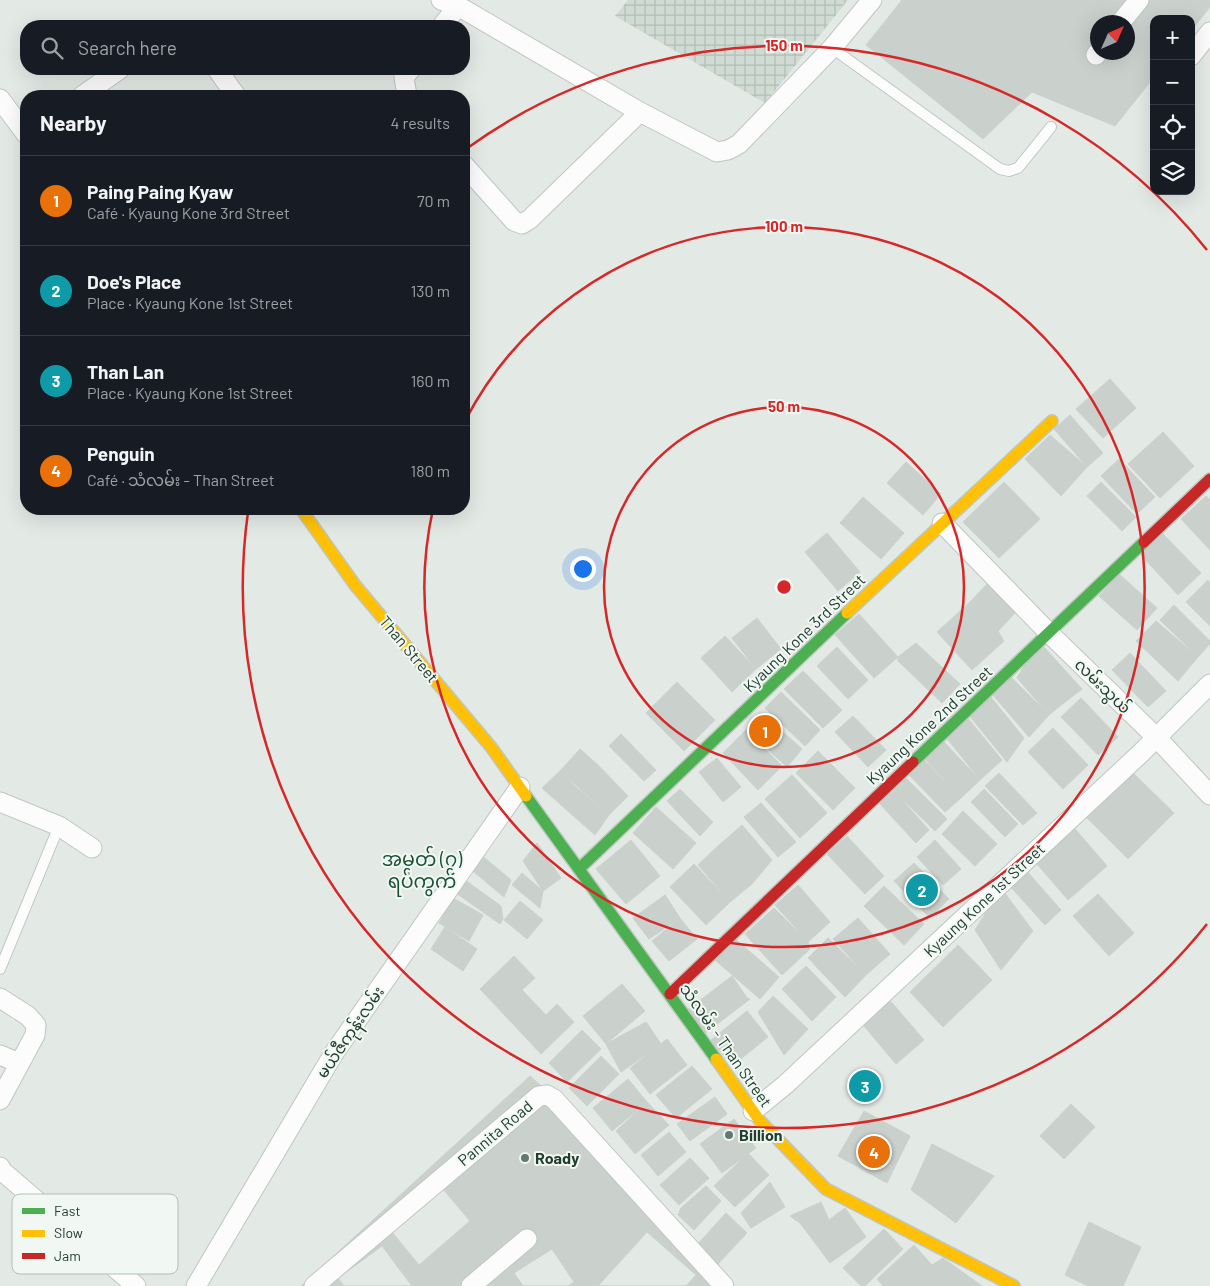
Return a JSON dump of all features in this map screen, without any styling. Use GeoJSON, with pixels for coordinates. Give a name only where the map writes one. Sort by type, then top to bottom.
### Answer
{"type":"FeatureCollection","features":[{"type":"Feature","properties":{"kind":"street"},"geometry":{"type":"LineString","coordinates":[[444,20],[449,3],[640,112],[717,152],[728,150],[739,144],[832,48],[872,0]]}},
{"type":"Feature","properties":{"kind":"street"},"geometry":{"type":"LineString","coordinates":[[1127,15],[1139,0]]}},
{"type":"Feature","properties":{"kind":"street"},"geometry":{"type":"LineString","coordinates":[[1195,51],[1210,32]]}},
{"type":"Feature","properties":{"kind":"street"},"geometry":{"type":"LineString","coordinates":[[90,90],[112,75]]}},
{"type":"Feature","properties":{"kind":"street"},"geometry":{"type":"LineString","coordinates":[[221,75],[232,90]]}},
{"type":"Feature","properties":{"kind":"street"},"geometry":{"type":"LineString","coordinates":[[406,75],[404,77],[406,90]]}},
{"type":"Feature","properties":{"kind":"street"},"geometry":{"type":"LineString","coordinates":[[0,98],[20,126]]}},
{"type":"Feature","properties":{"kind":"street"},"geometry":{"type":"LineString","coordinates":[[470,172],[514,221],[522,224],[530,219],[640,112]]}},
{"type":"Feature","properties":{"kind":"street","name":"Kyaung Kone 3rd Street"},"geometry":{"type":"LineString","coordinates":[[579,869],[942,523],[1052,421]]}},
{"type":"Feature","properties":{"kind":"street","name":"Kyaung Kone 2nd Street"},"geometry":{"type":"LineString","coordinates":[[670,994],[1210,480]]}},
{"type":"Feature","properties":{"kind":"street","name":"Than Street"},"geometry":{"type":"LineString","coordinates":[[305,515],[355,585],[491,747],[520,787]]}},
{"type":"Feature","properties":{"kind":"street","name":"လမ်းသွယ်"},"geometry":{"type":"LineString","coordinates":[[942,523],[1050,634],[1157,738],[1210,795]]}},
{"type":"Feature","properties":{"kind":"street","name":"Kyaung Kone 1st Street"},"geometry":{"type":"LineString","coordinates":[[754,1111],[792,1078],[1157,738],[1210,684]]}},
{"type":"Feature","properties":{"kind":"street","name":"သံလမ်း - Than Street"},"geometry":{"type":"LineString","coordinates":[[520,787],[760,1121],[826,1190],[1014,1286]]}},
{"type":"Feature","properties":{"kind":"street","name":"မယ်ဇီကုန်းလမ်း"},"geometry":{"type":"LineString","coordinates":[[196,1286],[334,1053],[520,787]]}},
{"type":"Feature","properties":{"kind":"street"},"geometry":{"type":"LineString","coordinates":[[0,802],[58,826],[92,848]]}},
{"type":"Feature","properties":{"kind":"street"},"geometry":{"type":"LineString","coordinates":[[0,998],[28,1016],[36,1025],[35,1035],[0,1100]]}},
{"type":"Feature","properties":{"kind":"street"},"geometry":{"type":"LineString","coordinates":[[0,1055],[19,1063]]}},
{"type":"Feature","properties":{"kind":"street","name":"Pannita Road"},"geometry":{"type":"LineString","coordinates":[[314,1286],[539,1096],[547,1095],[554,1099],[567,1113],[724,1286]]}},
{"type":"Feature","properties":{"kind":"street"},"geometry":{"type":"LineString","coordinates":[[0,1167],[29,1194]]}},
{"type":"Feature","properties":{"kind":"street"},"geometry":{"type":"LineString","coordinates":[[471,1286],[527,1239]]}},
{"type":"Feature","properties":{"kind":"street"},"geometry":{"type":"LineString","coordinates":[[122,1274],[136,1286]]}},
{"type":"Feature","properties":{"kind":"lane"},"geometry":{"type":"LineString","coordinates":[[832,48],[1000,168],[1009,171],[1018,168],[1051,127]]}},
{"type":"Feature","properties":{"kind":"lane"},"geometry":{"type":"LineString","coordinates":[[0,969],[58,826]]}},
{"type":"Feature","properties":{"kind":"shaded area"},"geometry":{"type":"Polygon","coordinates":[[[628,0],[848,0],[765,103],[615,16],[628,0]]]}},
{"type":"Feature","properties":{"kind":"building"},"geometry":{"type":"Polygon","coordinates":[[[902,0],[1210,0],[1210,7],[1195,26],[1195,15],[1150,15],[1150,82],[1115,126],[1032,92],[983,139],[866,45],[902,0]]]}},
{"type":"Feature","properties":{"kind":"building"},"geometry":{"type":"Polygon","coordinates":[[[1110,379],[1136,408],[1103,438],[1076,409],[1110,379]]]}},
{"type":"Feature","properties":{"kind":"building"},"geometry":{"type":"Polygon","coordinates":[[[1070,415],[1103,453],[1087,467],[1054,429],[1070,415]]]}},
{"type":"Feature","properties":{"kind":"building"},"geometry":{"type":"Polygon","coordinates":[[[1163,432],[1194,466],[1160,498],[1128,464],[1163,432]]]}},
{"type":"Feature","properties":{"kind":"building"},"geometry":{"type":"Polygon","coordinates":[[[1050,435],[1087,467],[1061,496],[1025,459],[1050,435]]]}},
{"type":"Feature","properties":{"kind":"building"},"geometry":{"type":"Polygon","coordinates":[[[1119,459],[1155,497],[1137,514],[1101,476],[1119,459]]]}},
{"type":"Feature","properties":{"kind":"building"},"geometry":{"type":"Polygon","coordinates":[[[906,462],[941,494],[923,515],[887,483],[906,462]]]}},
{"type":"Feature","properties":{"kind":"building"},"geometry":{"type":"Polygon","coordinates":[[[1004,482],[1040,519],[999,558],[963,522],[1004,482]]]}},
{"type":"Feature","properties":{"kind":"building"},"geometry":{"type":"Polygon","coordinates":[[[1101,482],[1136,517],[1122,531],[1087,496],[1101,482]]]}},
{"type":"Feature","properties":{"kind":"building"},"geometry":{"type":"Polygon","coordinates":[[[1206,496],[1210,500],[1210,550],[1181,519],[1206,496]]]}},
{"type":"Feature","properties":{"kind":"building"},"geometry":{"type":"Polygon","coordinates":[[[863,497],[904,533],[881,559],[840,523],[863,497]]]}},
{"type":"Feature","properties":{"kind":"building"},"geometry":{"type":"Polygon","coordinates":[[[1161,532],[1201,573],[1178,595],[1139,553],[1161,532]]]}},
{"type":"Feature","properties":{"kind":"building"},"geometry":{"type":"Polygon","coordinates":[[[827,533],[860,572],[838,591],[805,552],[827,533]]]}},
{"type":"Feature","properties":{"kind":"building"},"geometry":{"type":"Polygon","coordinates":[[[1119,574],[1157,608],[1137,630],[1099,596],[1119,574]]]}},
{"type":"Feature","properties":{"kind":"building"},"geometry":{"type":"Polygon","coordinates":[[[1208,580],[1210,583],[1210,626],[1186,602],[1208,580]]]}},
{"type":"Feature","properties":{"kind":"building"},"geometry":{"type":"Polygon","coordinates":[[[987,584],[1016,612],[998,631],[969,603],[987,584]]]}},
{"type":"Feature","properties":{"kind":"building"},"geometry":{"type":"Polygon","coordinates":[[[969,603],[998,631],[1004,641],[972,670],[937,632],[969,603]]]}},
{"type":"Feature","properties":{"kind":"building"},"geometry":{"type":"Polygon","coordinates":[[[1174,605],[1210,641],[1210,644],[1198,657],[1160,620],[1174,605]]]}},
{"type":"Feature","properties":{"kind":"building"},"geometry":{"type":"Polygon","coordinates":[[[859,614],[898,657],[874,678],[835,635],[859,614]]]}},
{"type":"Feature","properties":{"kind":"building"},"geometry":{"type":"Polygon","coordinates":[[[757,618],[781,649],[756,669],[732,638],[757,618]]]}},
{"type":"Feature","properties":{"kind":"building"},"geometry":{"type":"Polygon","coordinates":[[[1156,621],[1198,657],[1178,681],[1136,641],[1156,621]]]}},
{"type":"Feature","properties":{"kind":"building"},"geometry":{"type":"Polygon","coordinates":[[[725,636],[756,669],[732,692],[701,658],[725,636]]]}},
{"type":"Feature","properties":{"kind":"building"},"geometry":{"type":"Polygon","coordinates":[[[916,643],[960,684],[942,703],[898,661],[898,657],[916,643]]]}},
{"type":"Feature","properties":{"kind":"building"},"geometry":{"type":"Polygon","coordinates":[[[837,647],[868,680],[848,699],[817,666],[837,647]]]}},
{"type":"Feature","properties":{"kind":"building"},"geometry":{"type":"Polygon","coordinates":[[[1044,647],[1082,689],[1060,706],[1024,666],[1044,647]]]}},
{"type":"Feature","properties":{"kind":"building"},"geometry":{"type":"Polygon","coordinates":[[[1130,653],[1166,691],[1148,707],[1112,670],[1130,653]]]}},
{"type":"Feature","properties":{"kind":"building"},"geometry":{"type":"Polygon","coordinates":[[[1024,666],[1060,706],[1049,715],[1017,678],[1024,666]]]}},
{"type":"Feature","properties":{"kind":"building"},"geometry":{"type":"Polygon","coordinates":[[[803,671],[842,710],[823,728],[784,689],[803,671]]]}},
{"type":"Feature","properties":{"kind":"building"},"geometry":{"type":"Polygon","coordinates":[[[1011,677],[1049,715],[1029,737],[992,694],[1011,677]]]}},
{"type":"Feature","properties":{"kind":"building"},"geometry":{"type":"Polygon","coordinates":[[[677,682],[715,720],[684,751],[646,713],[677,682]]]}},
{"type":"Feature","properties":{"kind":"building"},"geometry":{"type":"Polygon","coordinates":[[[781,692],[820,730],[805,746],[765,708],[781,692]]]}},
{"type":"Feature","properties":{"kind":"building"},"geometry":{"type":"Polygon","coordinates":[[[990,696],[1024,738],[1007,762],[968,714],[990,696]]]}},
{"type":"Feature","properties":{"kind":"building"},"geometry":{"type":"Polygon","coordinates":[[[1081,698],[1118,737],[1098,755],[1061,717],[1081,698]]]}},
{"type":"Feature","properties":{"kind":"building"},"geometry":{"type":"Polygon","coordinates":[[[762,713],[802,749],[787,767],[746,730],[762,713]]]}},
{"type":"Feature","properties":{"kind":"building"},"geometry":{"type":"Polygon","coordinates":[[[853,716],[886,750],[868,767],[835,732],[853,716]]]}},
{"type":"Feature","properties":{"kind":"building"},"geometry":{"type":"Polygon","coordinates":[[[966,716],[1002,760],[980,780],[945,736],[966,716]]]}},
{"type":"Feature","properties":{"kind":"building"},"geometry":{"type":"Polygon","coordinates":[[[1053,728],[1088,765],[1063,789],[1028,752],[1053,728]]]}},
{"type":"Feature","properties":{"kind":"building"},"geometry":{"type":"Polygon","coordinates":[[[746,730],[782,766],[758,790],[723,753],[746,730]]]}},
{"type":"Feature","properties":{"kind":"building"},"geometry":{"type":"Polygon","coordinates":[[[621,734],[656,770],[644,781],[609,746],[621,734]]]}},
{"type":"Feature","properties":{"kind":"building"},"geometry":{"type":"Polygon","coordinates":[[[943,741],[980,780],[961,798],[924,758],[943,741]]]}},
{"type":"Feature","properties":{"kind":"building"},"geometry":{"type":"Polygon","coordinates":[[[580,749],[598,765],[578,787],[560,771],[580,749]]]}},
{"type":"Feature","properties":{"kind":"building"},"geometry":{"type":"Polygon","coordinates":[[[818,751],[855,788],[833,810],[796,773],[818,751]]]}},
{"type":"Feature","properties":{"kind":"building"},"geometry":{"type":"Polygon","coordinates":[[[717,758],[741,787],[723,802],[699,772],[717,758]]]}},
{"type":"Feature","properties":{"kind":"building"},"geometry":{"type":"Polygon","coordinates":[[[924,760],[961,798],[945,812],[909,775],[924,760]]]}},
{"type":"Feature","properties":{"kind":"building"},"geometry":{"type":"Polygon","coordinates":[[[598,765],[628,796],[609,815],[578,787],[598,765]]]}},
{"type":"Feature","properties":{"kind":"building"},"geometry":{"type":"Polygon","coordinates":[[[1130,770],[1174,813],[1128,859],[1085,816],[1130,770]]]}},
{"type":"Feature","properties":{"kind":"building"},"geometry":{"type":"Polygon","coordinates":[[[560,771],[576,787],[560,804],[542,788],[560,771]]]}},
{"type":"Feature","properties":{"kind":"building"},"geometry":{"type":"Polygon","coordinates":[[[999,773],[1037,813],[1023,825],[985,786],[999,773]]]}},
{"type":"Feature","properties":{"kind":"building"},"geometry":{"type":"Polygon","coordinates":[[[792,775],[827,813],[800,838],[765,799],[792,775]]]}},
{"type":"Feature","properties":{"kind":"building"},"geometry":{"type":"Polygon","coordinates":[[[906,778],[947,819],[935,831],[894,791],[906,778]]]}},
{"type":"Feature","properties":{"kind":"building"},"geometry":{"type":"Polygon","coordinates":[[[576,787],[609,815],[595,835],[560,804],[576,787]]]}},
{"type":"Feature","properties":{"kind":"building"},"geometry":{"type":"Polygon","coordinates":[[[680,789],[713,822],[700,836],[667,801],[680,789]]]}},
{"type":"Feature","properties":{"kind":"building"},"geometry":{"type":"Polygon","coordinates":[[[984,789],[1018,824],[1005,837],[971,802],[984,789]]]}},
{"type":"Feature","properties":{"kind":"building"},"geometry":{"type":"Polygon","coordinates":[[[894,791],[929,830],[916,843],[879,803],[894,791]]]}},
{"type":"Feature","properties":{"kind":"building"},"geometry":{"type":"Polygon","coordinates":[[[761,803],[796,842],[778,857],[744,817],[761,803]]]}},
{"type":"Feature","properties":{"kind":"building"},"geometry":{"type":"Polygon","coordinates":[[[656,807],[696,843],[673,869],[633,833],[656,807]]]}},
{"type":"Feature","properties":{"kind":"building"},"geometry":{"type":"Polygon","coordinates":[[[963,811],[997,844],[975,866],[942,834],[963,811]]]}},
{"type":"Feature","properties":{"kind":"building"},"geometry":{"type":"Polygon","coordinates":[[[1070,823],[1107,866],[1068,900],[1031,857],[1070,823]]]}},
{"type":"Feature","properties":{"kind":"building"},"geometry":{"type":"Polygon","coordinates":[[[742,825],[772,860],[752,884],[718,846],[742,825]]]}},
{"type":"Feature","properties":{"kind":"building"},"geometry":{"type":"Polygon","coordinates":[[[847,836],[884,876],[865,894],[827,854],[847,836]]]}},
{"type":"Feature","properties":{"kind":"building"},"geometry":{"type":"Polygon","coordinates":[[[631,840],[660,876],[626,904],[596,869],[631,840]]]}},
{"type":"Feature","properties":{"kind":"building"},"geometry":{"type":"Polygon","coordinates":[[[935,840],[961,869],[943,885],[917,857],[935,840]]]}},
{"type":"Feature","properties":{"kind":"building"},"geometry":{"type":"Polygon","coordinates":[[[537,843],[561,878],[543,891],[523,861],[537,843]]]}},
{"type":"Feature","properties":{"kind":"building"},"geometry":{"type":"Polygon","coordinates":[[[718,846],[752,884],[730,902],[698,865],[718,846]]]}},
{"type":"Feature","properties":{"kind":"building"},"geometry":{"type":"Polygon","coordinates":[[[479,853],[511,880],[504,897],[468,867],[479,853]]]}},
{"type":"Feature","properties":{"kind":"building"},"geometry":{"type":"Polygon","coordinates":[[[914,863],[949,899],[930,918],[894,881],[914,863]]]}},
{"type":"Feature","properties":{"kind":"building"},"geometry":{"type":"Polygon","coordinates":[[[694,864],[730,902],[706,925],[670,887],[694,864]]]}},
{"type":"Feature","properties":{"kind":"building"},"geometry":{"type":"Polygon","coordinates":[[[1025,869],[1061,910],[1045,925],[1008,884],[1025,869]]]}},
{"type":"Feature","properties":{"kind":"building"},"geometry":{"type":"Polygon","coordinates":[[[522,873],[543,891],[540,908],[512,885],[522,873]]]}},
{"type":"Feature","properties":{"kind":"building"},"geometry":{"type":"Polygon","coordinates":[[[465,880],[501,906],[503,919],[500,924],[456,893],[465,880]]]}},
{"type":"Feature","properties":{"kind":"building"},"geometry":{"type":"Polygon","coordinates":[[[798,885],[830,922],[808,942],[775,905],[798,885]]]}},
{"type":"Feature","properties":{"kind":"building"},"geometry":{"type":"Polygon","coordinates":[[[884,886],[924,924],[904,945],[864,906],[884,886]]]}},
{"type":"Feature","properties":{"kind":"building"},"geometry":{"type":"Polygon","coordinates":[[[1001,888],[1033,931],[1001,970],[975,930],[1001,888]]]}},
{"type":"Feature","properties":{"kind":"building"},"geometry":{"type":"Polygon","coordinates":[[[1098,894],[1134,933],[1109,956],[1073,916],[1098,894]]]}},
{"type":"Feature","properties":{"kind":"building"},"geometry":{"type":"Polygon","coordinates":[[[665,895],[680,918],[649,939],[633,918],[665,895]]]}},
{"type":"Feature","properties":{"kind":"building"},"geometry":{"type":"Polygon","coordinates":[[[453,898],[483,915],[469,941],[439,923],[453,898]]]}},
{"type":"Feature","properties":{"kind":"building"},"geometry":{"type":"Polygon","coordinates":[[[520,901],[543,920],[527,939],[504,920],[520,901]]]}},
{"type":"Feature","properties":{"kind":"building"},"geometry":{"type":"Polygon","coordinates":[[[774,908],[808,942],[810,949],[782,975],[745,934],[774,908]]]}},
{"type":"Feature","properties":{"kind":"building"},"geometry":{"type":"Polygon","coordinates":[[[680,918],[697,939],[669,961],[652,941],[680,918]]]}},
{"type":"Feature","properties":{"kind":"building"},"geometry":{"type":"Polygon","coordinates":[[[858,918],[890,954],[866,975],[833,939],[858,918]]]}},
{"type":"Feature","properties":{"kind":"building"},"geometry":{"type":"Polygon","coordinates":[[[445,927],[477,949],[463,971],[431,949],[445,927]]]}},
{"type":"Feature","properties":{"kind":"building"},"geometry":{"type":"Polygon","coordinates":[[[733,937],[779,977],[760,999],[715,960],[733,937]]]}},
{"type":"Feature","properties":{"kind":"building"},"geometry":{"type":"Polygon","coordinates":[[[828,938],[866,975],[845,997],[808,958],[828,938]]]}},
{"type":"Feature","properties":{"kind":"building"},"geometry":{"type":"Polygon","coordinates":[[[958,945],[992,980],[943,1027],[910,992],[958,945]]]}},
{"type":"Feature","properties":{"kind":"building"},"geometry":{"type":"Polygon","coordinates":[[[514,956],[535,978],[522,990],[546,1015],[557,1004],[574,1022],[541,1054],[480,989],[514,956]]]}},
{"type":"Feature","properties":{"kind":"building"},"geometry":{"type":"Polygon","coordinates":[[[806,966],[836,997],[812,1021],[782,989],[806,966]]]}},
{"type":"Feature","properties":{"kind":"building"},"geometry":{"type":"Polygon","coordinates":[[[732,976],[747,998],[750,999],[703,1035],[686,1011],[732,976]]]}},
{"type":"Feature","properties":{"kind":"building"},"geometry":{"type":"Polygon","coordinates":[[[622,984],[645,1011],[606,1044],[583,1016],[622,984]]]}},
{"type":"Feature","properties":{"kind":"building"},"geometry":{"type":"Polygon","coordinates":[[[773,996],[808,1029],[784,1055],[758,1012],[773,996]]]}},
{"type":"Feature","properties":{"kind":"building"},"geometry":{"type":"Polygon","coordinates":[[[887,997],[924,1040],[896,1064],[859,1020],[887,997]]]}},
{"type":"Feature","properties":{"kind":"building"},"geometry":{"type":"Polygon","coordinates":[[[747,1011],[768,1037],[732,1066],[711,1040],[747,1011]]]}},
{"type":"Feature","properties":{"kind":"building"},"geometry":{"type":"Polygon","coordinates":[[[646,1022],[661,1044],[621,1072],[606,1044],[646,1022]]]}},
{"type":"Feature","properties":{"kind":"building"},"geometry":{"type":"Polygon","coordinates":[[[582,1030],[601,1049],[567,1082],[549,1063],[582,1030]]]}},
{"type":"Feature","properties":{"kind":"building"},"geometry":{"type":"Polygon","coordinates":[[[667,1039],[687,1065],[650,1094],[630,1068],[667,1039]]]}},
{"type":"Feature","properties":{"kind":"building"},"geometry":{"type":"Polygon","coordinates":[[[601,1056],[619,1074],[587,1106],[569,1088],[601,1056]]]}},
{"type":"Feature","properties":{"kind":"building"},"geometry":{"type":"Polygon","coordinates":[[[692,1066],[712,1089],[676,1118],[656,1095],[692,1066]]]}},
{"type":"Feature","properties":{"kind":"building","name":"Roady"},"geometry":{"type":"Polygon","coordinates":[[[530,1076],[577,1117],[720,1286],[301,1286],[530,1076]]]}},
{"type":"Feature","properties":{"kind":"building"},"geometry":{"type":"Polygon","coordinates":[[[628,1079],[647,1102],[612,1131],[593,1108],[628,1079]]]}},
{"type":"Feature","properties":{"kind":"building"},"geometry":{"type":"Polygon","coordinates":[[[715,1097],[727,1114],[690,1141],[677,1124],[715,1097]]]}},
{"type":"Feature","properties":{"kind":"building"},"geometry":{"type":"Polygon","coordinates":[[[647,1102],[669,1125],[635,1154],[616,1131],[647,1102]]]}},
{"type":"Feature","properties":{"kind":"building"},"geometry":{"type":"Polygon","coordinates":[[[1071,1104],[1095,1127],[1064,1159],[1040,1136],[1071,1104]]]}},
{"type":"Feature","properties":{"kind":"building"},"geometry":{"type":"Polygon","coordinates":[[[864,1111],[910,1136],[887,1183],[838,1156],[864,1111]]]}},
{"type":"Feature","properties":{"kind":"building"},"geometry":{"type":"Polygon","coordinates":[[[734,1119],[756,1148],[722,1173],[700,1144],[734,1119]]]}},
{"type":"Feature","properties":{"kind":"building"},"geometry":{"type":"Polygon","coordinates":[[[669,1132],[686,1152],[658,1176],[641,1155],[669,1132]]]}},
{"type":"Feature","properties":{"kind":"building"},"geometry":{"type":"Polygon","coordinates":[[[932,1144],[994,1176],[956,1223],[911,1190],[932,1144]]]}},
{"type":"Feature","properties":{"kind":"building"},"geometry":{"type":"Polygon","coordinates":[[[748,1153],[769,1175],[735,1207],[714,1186],[748,1153]]]}},
{"type":"Feature","properties":{"kind":"building"},"geometry":{"type":"Polygon","coordinates":[[[690,1158],[709,1178],[679,1205],[660,1185],[690,1158]]]}},
{"type":"Feature","properties":{"kind":"building"},"geometry":{"type":"Polygon","coordinates":[[[770,1182],[785,1207],[751,1228],[741,1213],[770,1182]]]}},
{"type":"Feature","properties":{"kind":"building"},"geometry":{"type":"Polygon","coordinates":[[[706,1186],[721,1201],[694,1230],[678,1215],[681,1208],[706,1186]]]}},
{"type":"Feature","properties":{"kind":"building"},"geometry":{"type":"Polygon","coordinates":[[[443,1189],[470,1221],[419,1265],[392,1232],[443,1189]]]}},
{"type":"Feature","properties":{"kind":"building"},"geometry":{"type":"Polygon","coordinates":[[[821,1202],[829,1220],[845,1208],[866,1237],[830,1263],[800,1223],[790,1216],[821,1202]]]}},
{"type":"Feature","properties":{"kind":"building"},"geometry":{"type":"Polygon","coordinates":[[[726,1213],[747,1233],[717,1265],[696,1246],[726,1213]]]}},
{"type":"Feature","properties":{"kind":"building"},"geometry":{"type":"Polygon","coordinates":[[[1089,1222],[1141,1247],[1123,1286],[1088,1286],[1065,1275],[1089,1222]]]}},
{"type":"Feature","properties":{"kind":"building"},"geometry":{"type":"Polygon","coordinates":[[[884,1229],[903,1249],[865,1286],[861,1286],[843,1268],[884,1229]]]}},
{"type":"Feature","properties":{"kind":"building"},"geometry":{"type":"Polygon","coordinates":[[[647,1232],[696,1275],[686,1286],[598,1286],[647,1232]]]}},
{"type":"Feature","properties":{"kind":"building"},"geometry":{"type":"Polygon","coordinates":[[[914,1245],[932,1265],[909,1286],[883,1286],[877,1279],[914,1245]]]}},
{"type":"Feature","properties":{"kind":"building"},"geometry":{"type":"Polygon","coordinates":[[[382,1246],[412,1286],[344,1286],[338,1278],[382,1246]]]}},
{"type":"Feature","properties":{"kind":"building"},"geometry":{"type":"Polygon","coordinates":[[[552,1249],[574,1282],[568,1286],[523,1286],[514,1273],[552,1249]]]}},
{"type":"Feature","properties":{"kind":"building"},"geometry":{"type":"Polygon","coordinates":[[[943,1258],[982,1286],[909,1286],[932,1265],[943,1258]]]}},
{"type":"Feature","properties":{"kind":"traffic: fast"},"geometry":{"type":"LineString","coordinates":[[913,762],[1144,542]]}},
{"type":"Feature","properties":{"kind":"traffic: fast"},"geometry":{"type":"LineString","coordinates":[[579,869],[847,613]]}},
{"type":"Feature","properties":{"kind":"traffic: fast"},"geometry":{"type":"LineString","coordinates":[[526,796],[716,1059]]}},
{"type":"Feature","properties":{"kind":"traffic: slow"},"geometry":{"type":"LineString","coordinates":[[847,613],[1052,421]]}},
{"type":"Feature","properties":{"kind":"traffic: slow"},"geometry":{"type":"LineString","coordinates":[[305,515],[355,585],[491,747],[526,796]]}},
{"type":"Feature","properties":{"kind":"traffic: slow"},"geometry":{"type":"LineString","coordinates":[[716,1059],[760,1121],[826,1189],[1014,1286]]}},
{"type":"Feature","properties":{"kind":"traffic: jam"},"geometry":{"type":"LineString","coordinates":[[1144,542],[1210,479]]}},
{"type":"Feature","properties":{"kind":"traffic: jam"},"geometry":{"type":"LineString","coordinates":[[670,994],[913,762]]}},
{"type":"Feature","properties":{"kind":"place","name":"Paing Paing Kyaw"},"geometry":{"type":"Point","coordinates":[765,731]}},
{"type":"Feature","properties":{"kind":"place","name":"Doe's Place"},"geometry":{"type":"Point","coordinates":[922,890]}},
{"type":"Feature","properties":{"kind":"place","name":"Than Lan"},"geometry":{"type":"Point","coordinates":[865,1086]}},
{"type":"Feature","properties":{"kind":"place","name":"Billion"},"geometry":{"type":"Point","coordinates":[729,1135]}},
{"type":"Feature","properties":{"kind":"place","name":"Penguin"},"geometry":{"type":"Point","coordinates":[874,1152]}},
{"type":"Feature","properties":{"kind":"place","name":"Roady"},"geometry":{"type":"Point","coordinates":[525,1158]}},
{"type":"Feature","properties":{"kind":"district","name":"အမှတ် (၇) ရပ်ကွက်"},"geometry":{"type":"Point","coordinates":[422,870]}}]}
